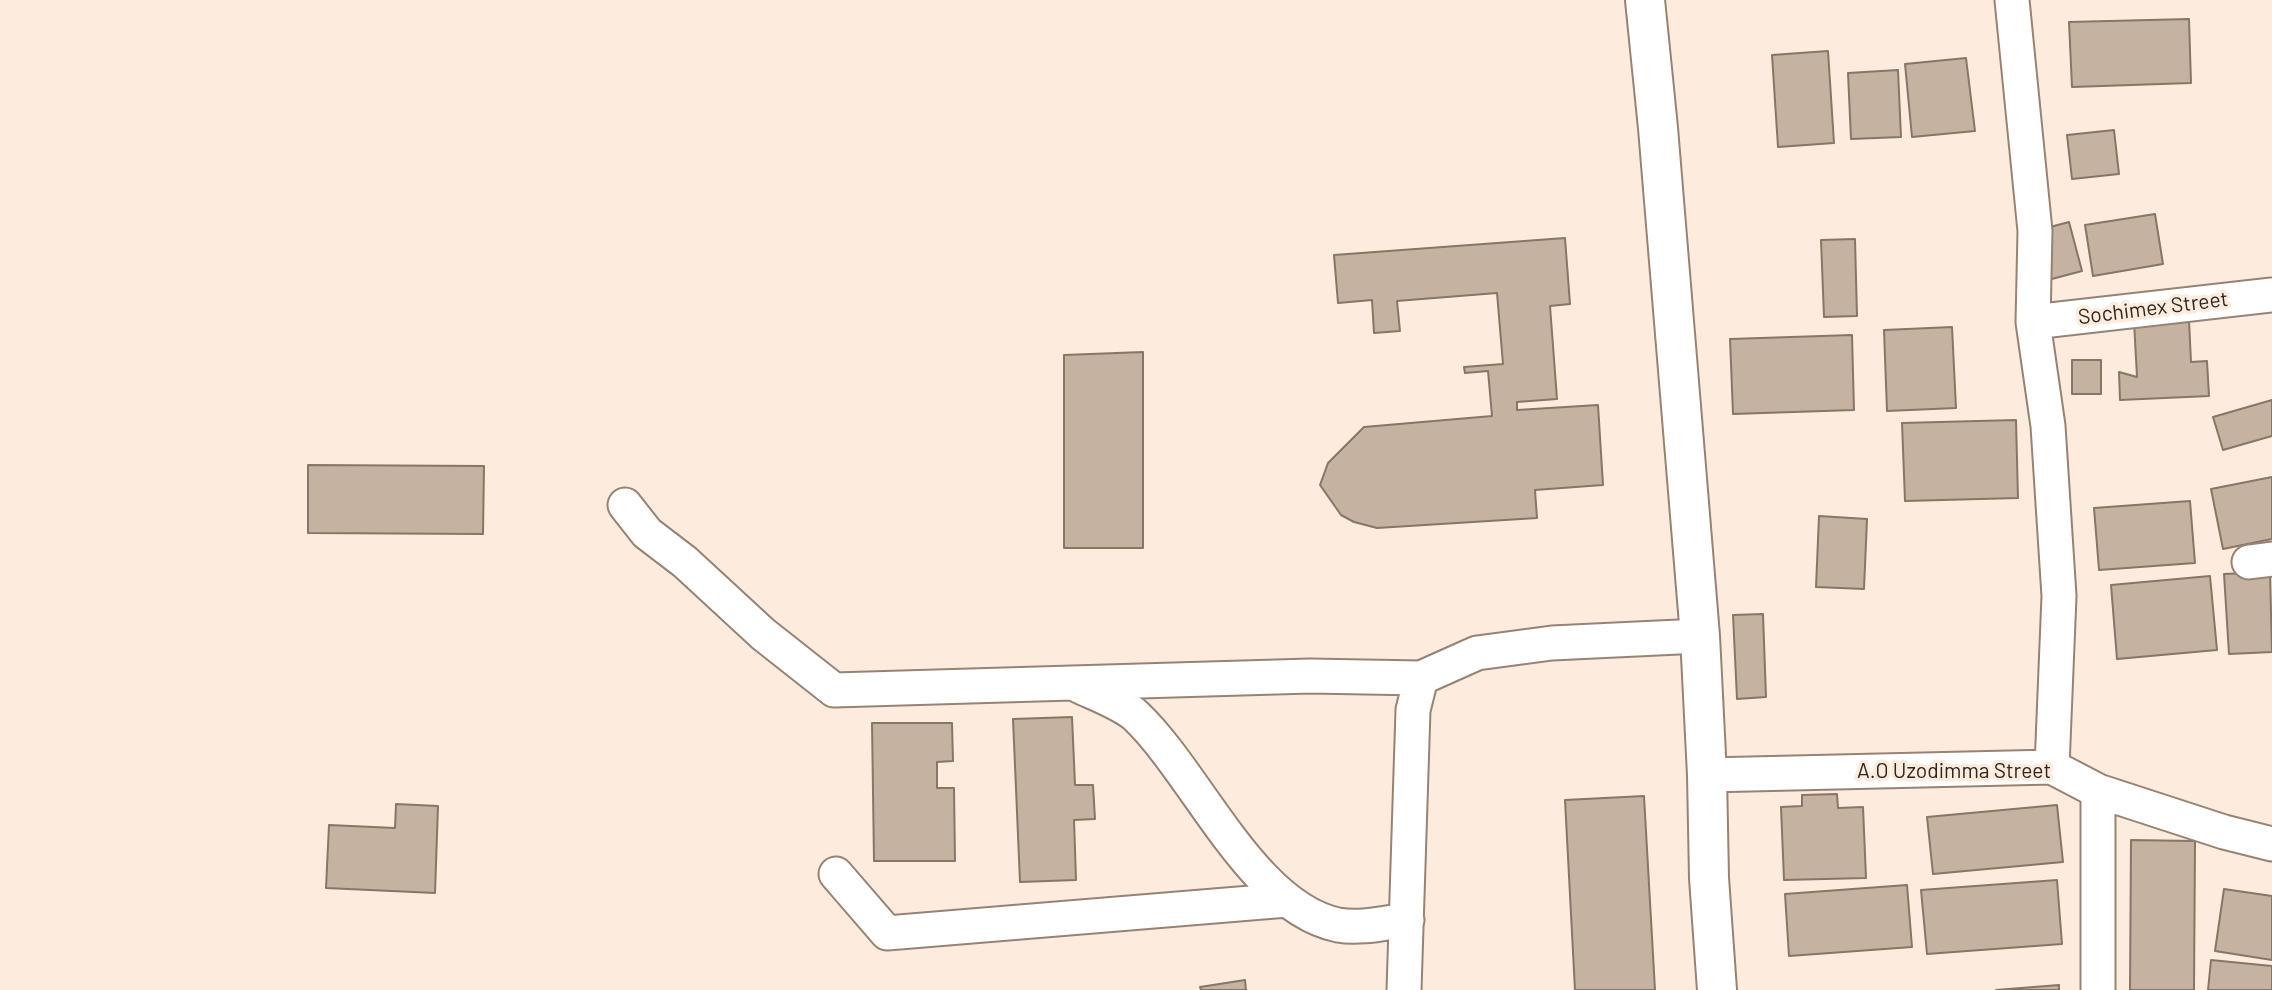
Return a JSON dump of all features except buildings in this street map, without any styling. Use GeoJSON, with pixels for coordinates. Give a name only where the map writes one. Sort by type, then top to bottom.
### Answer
{"type":"FeatureCollection","features":[{"type":"Feature","properties":{"kind":"main road"},"geometry":{"type":"LineString","coordinates":[[1645,0],[1700,636],[1709,878],[1717,990]]}},
{"type":"Feature","properties":{"kind":"street"},"geometry":{"type":"LineString","coordinates":[[2012,0],[2035,231],[2033,322],[2048,426],[2059,596],[2052,766]]}},
{"type":"Feature","properties":{"kind":"street","name":"Sochimex Street"},"geometry":{"type":"LineString","coordinates":[[2033,322],[2272,295]]}},
{"type":"Feature","properties":{"kind":"street"},"geometry":{"type":"LineString","coordinates":[[625,505],[647,533],[685,562],[762,634],[834,690],[1310,676],[1421,678],[1477,653],[1552,643],[1700,636]]}},
{"type":"Feature","properties":{"kind":"street"},"geometry":{"type":"LineString","coordinates":[[1404,990],[1413,710],[1421,678]]}},
{"type":"Feature","properties":{"kind":"street"},"geometry":{"type":"LineString","coordinates":[[1077,684],[1134,714],[1164,748],[1264,880],[1304,913],[1337,925],[1352,927],[1407,920]]}},
{"type":"Feature","properties":{"kind":"street","name":"A.O Uzodimma Street"},"geometry":{"type":"LineString","coordinates":[[1707,775],[2052,766],[2098,791],[2224,832],[2272,844]]}},
{"type":"Feature","properties":{"kind":"street"},"geometry":{"type":"LineString","coordinates":[[2098,791],[2098,990]]}},
{"type":"Feature","properties":{"kind":"street"},"geometry":{"type":"LineString","coordinates":[[836,874],[887,933],[1287,900]]}}]}
